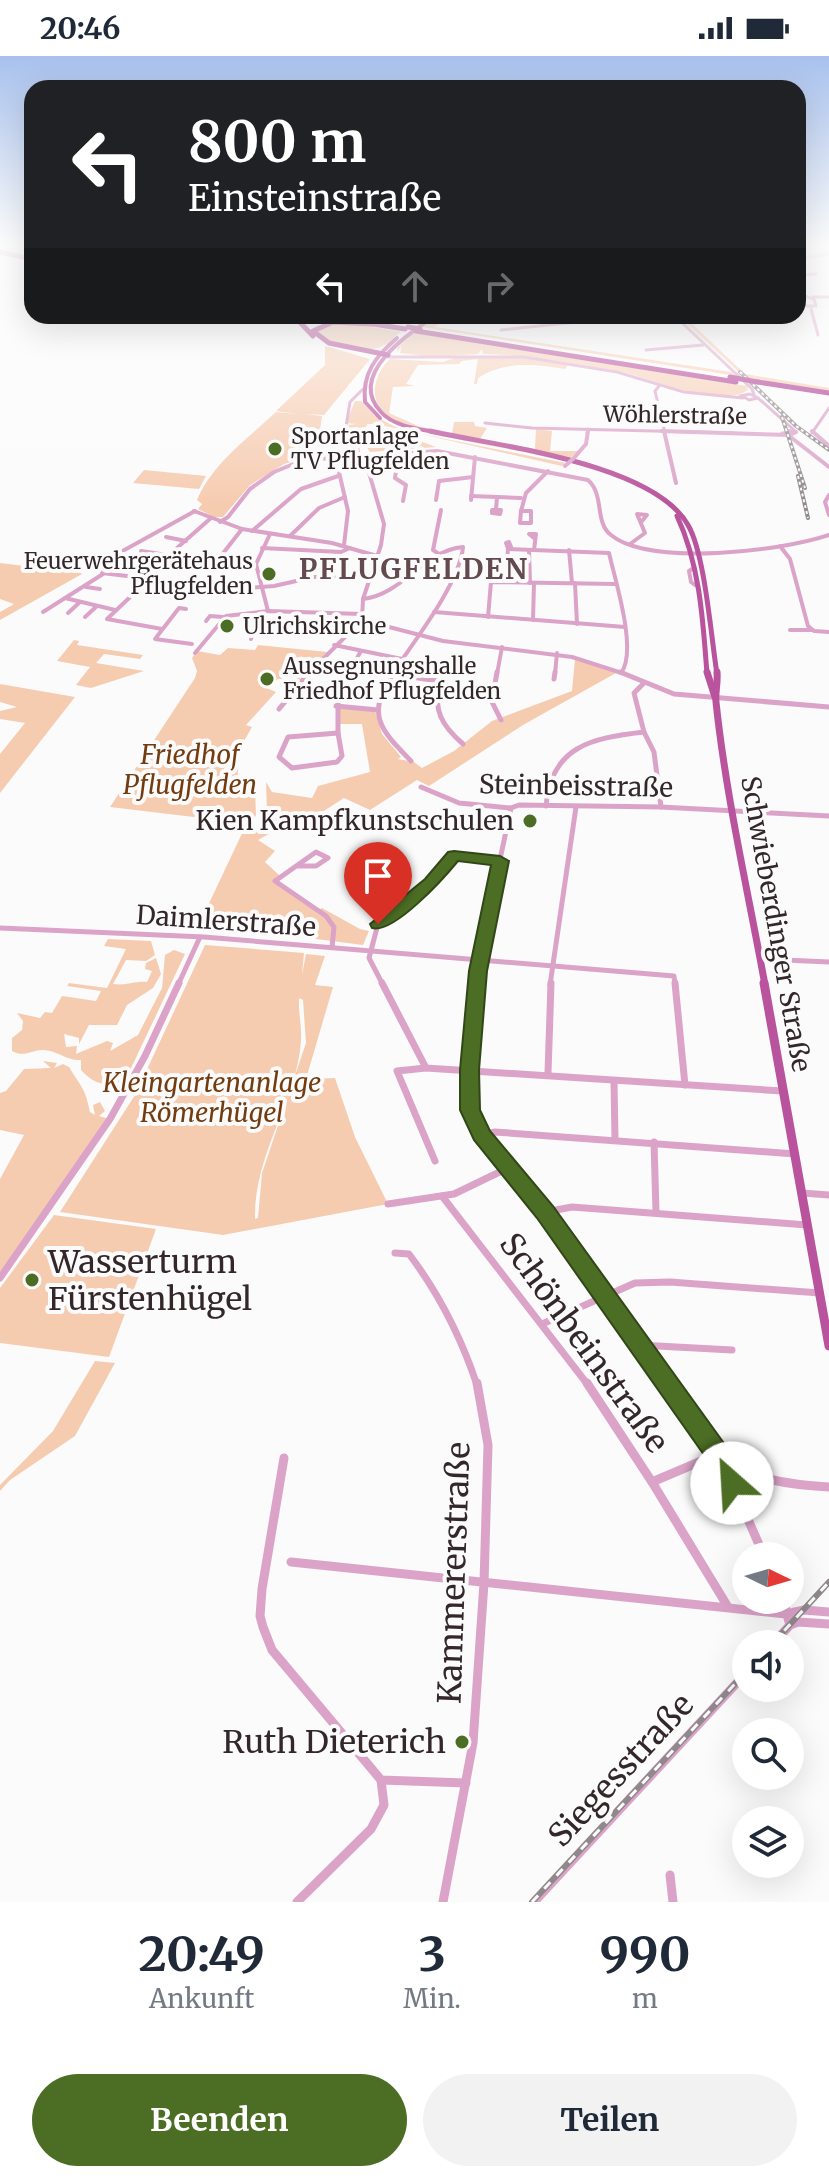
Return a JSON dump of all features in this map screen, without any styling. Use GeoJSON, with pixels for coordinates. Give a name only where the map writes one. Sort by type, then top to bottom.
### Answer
{"type":"FeatureCollection","features":[{"type":"Feature","properties":{"kind":"highway"},"geometry":{"type":"LineString","coordinates":[[311,332],[318,340],[354,352],[381,356]]}},
{"type":"Feature","properties":{"kind":"highway"},"geometry":{"type":"LineString","coordinates":[[315,332],[329,343],[381,356]]}},
{"type":"Feature","properties":{"kind":"highway"},"geometry":{"type":"LineString","coordinates":[[432,332],[829,395]]}},
{"type":"Feature","properties":{"kind":"highway"},"geometry":{"type":"LineString","coordinates":[[368,351],[386,347]]}},
{"type":"Feature","properties":{"kind":"main road"},"geometry":{"type":"LineString","coordinates":[[367,398],[386,347],[405,332]]}},
{"type":"Feature","properties":{"kind":"main road"},"geometry":{"type":"LineString","coordinates":[[367,398],[363,389],[366,374],[381,356],[414,332]]}},
{"type":"Feature","properties":{"kind":"main road","name":"Schwieberdinger Straße"},"geometry":{"type":"LineString","coordinates":[[367,398],[374,414],[401,428],[570,463],[635,484],[674,512],[688,543],[696,577],[711,663],[709,687],[715,697],[829,1346]]}},
{"type":"Feature","properties":{"kind":"main road","name":"Schwieberdinger Straße"},"geometry":{"type":"LineString","coordinates":[[367,398],[381,413],[405,426],[582,463],[637,482],[662,496],[681,513],[693,533],[698,554],[696,577]]}},
{"type":"Feature","properties":{"kind":"street"},"geometry":{"type":"LineString","coordinates":[[691,332],[751,388],[756,398]]}},
{"type":"Feature","properties":{"kind":"street"},"geometry":{"type":"LineString","coordinates":[[646,350],[703,345]]}},
{"type":"Feature","properties":{"kind":"street"},"geometry":{"type":"LineString","coordinates":[[394,348],[397,353],[410,357]]}},
{"type":"Feature","properties":{"kind":"street"},"geometry":{"type":"LineString","coordinates":[[381,356],[445,359],[480,355],[521,357],[609,370],[665,388],[724,397],[756,398],[783,422],[788,432],[829,467]]}},
{"type":"Feature","properties":{"kind":"street"},"geometry":{"type":"LineString","coordinates":[[381,356],[445,359]]}},
{"type":"Feature","properties":{"kind":"street"},"geometry":{"type":"LineString","coordinates":[[655,391],[659,386]]}},
{"type":"Feature","properties":{"kind":"street"},"geometry":{"type":"LineString","coordinates":[[655,391],[665,388]]}},
{"type":"Feature","properties":{"kind":"street"},"geometry":{"type":"LineString","coordinates":[[744,396],[751,388]]}},
{"type":"Feature","properties":{"kind":"street"},"geometry":{"type":"LineString","coordinates":[[279,709],[361,617],[384,524],[363,457],[345,434],[350,403],[363,389]]}},
{"type":"Feature","properties":{"kind":"street"},"geometry":{"type":"LineString","coordinates":[[655,391],[676,483]]}},
{"type":"Feature","properties":{"kind":"street"},"geometry":{"type":"LineString","coordinates":[[353,398],[367,398]]}},
{"type":"Feature","properties":{"kind":"street"},"geometry":{"type":"LineString","coordinates":[[350,403],[367,398]]}},
{"type":"Feature","properties":{"kind":"street"},"geometry":{"type":"LineString","coordinates":[[829,408],[811,433],[829,446]]}},
{"type":"Feature","properties":{"kind":"street"},"geometry":{"type":"LineString","coordinates":[[783,422],[788,432]]}},
{"type":"Feature","properties":{"kind":"street","name":"Wöhlerstraße"},"geometry":{"type":"LineString","coordinates":[[485,423],[588,429],[788,432]]}},
{"type":"Feature","properties":{"kind":"street","name":"Wöhlerstraße"},"geometry":{"type":"LineString","coordinates":[[563,466],[586,444],[588,429]]}},
{"type":"Feature","properties":{"kind":"street"},"geometry":{"type":"LineString","coordinates":[[220,522],[228,517],[250,489],[281,468],[304,458],[336,459],[437,451],[548,471],[593,483],[598,490],[608,532],[630,544],[661,553],[744,554],[829,535]]}},
{"type":"Feature","properties":{"kind":"street"},"geometry":{"type":"LineString","coordinates":[[399,452],[397,480],[406,485],[403,501]]}},
{"type":"Feature","properties":{"kind":"street"},"geometry":{"type":"LineString","coordinates":[[475,457],[471,498],[521,498]]}},
{"type":"Feature","properties":{"kind":"street"},"geometry":{"type":"LineString","coordinates":[[336,459],[348,522],[344,545]]}},
{"type":"Feature","properties":{"kind":"street"},"geometry":{"type":"LineString","coordinates":[[520,511],[521,498],[548,471]]}},
{"type":"Feature","properties":{"kind":"street"},"geometry":{"type":"LineString","coordinates":[[252,531],[295,491],[318,480],[338,476]]}},
{"type":"Feature","properties":{"kind":"street"},"geometry":{"type":"LineString","coordinates":[[436,500],[441,481],[473,477]]}},
{"type":"Feature","properties":{"kind":"street"},"geometry":{"type":"LineString","coordinates":[[829,495],[825,502],[829,515]]}},
{"type":"Feature","properties":{"kind":"street"},"geometry":{"type":"LineString","coordinates":[[290,536],[319,508],[345,497]]}},
{"type":"Feature","properties":{"kind":"street"},"geometry":{"type":"LineString","coordinates":[[496,510],[497,497]]}},
{"type":"Feature","properties":{"kind":"street"},"geometry":{"type":"LineString","coordinates":[[43,612],[103,574],[119,553],[193,510],[242,529],[344,545],[377,556]]}},
{"type":"Feature","properties":{"kind":"street"},"geometry":{"type":"LineString","coordinates":[[439,554],[433,550],[441,510]]}},
{"type":"Feature","properties":{"kind":"street"},"geometry":{"type":"LineString","coordinates":[[160,563],[211,518]]}},
{"type":"Feature","properties":{"kind":"street"},"geometry":{"type":"LineString","coordinates":[[630,544],[645,533],[642,521]]}},
{"type":"Feature","properties":{"kind":"street"},"geometry":{"type":"LineString","coordinates":[[217,561],[242,529]]}},
{"type":"Feature","properties":{"kind":"street"},"geometry":{"type":"LineString","coordinates":[[268,611],[256,564],[270,534]]}},
{"type":"Feature","properties":{"kind":"street"},"geometry":{"type":"LineString","coordinates":[[166,537],[186,541]]}},
{"type":"Feature","properties":{"kind":"street"},"geometry":{"type":"LineString","coordinates":[[533,620],[534,538]]}},
{"type":"Feature","properties":{"kind":"street"},"geometry":{"type":"LineString","coordinates":[[676,552],[688,543]]}},
{"type":"Feature","properties":{"kind":"street"},"geometry":{"type":"LineString","coordinates":[[363,599],[378,597],[439,554],[461,546],[464,549],[462,559],[434,612],[392,674],[378,710],[383,732],[405,759]]}},
{"type":"Feature","properties":{"kind":"street"},"geometry":{"type":"LineString","coordinates":[[780,546],[790,559],[808,626],[812,630]]}},
{"type":"Feature","properties":{"kind":"street"},"geometry":{"type":"LineString","coordinates":[[262,548],[341,552],[350,548]]}},
{"type":"Feature","properties":{"kind":"street"},"geometry":{"type":"LineString","coordinates":[[506,582],[508,549],[611,554],[625,627],[627,665],[621,673]]}},
{"type":"Feature","properties":{"kind":"street"},"geometry":{"type":"LineString","coordinates":[[569,550],[577,624]]}},
{"type":"Feature","properties":{"kind":"street"},"geometry":{"type":"LineString","coordinates":[[141,551],[167,555]]}},
{"type":"Feature","properties":{"kind":"street"},"geometry":{"type":"LineString","coordinates":[[661,553],[690,554]]}},
{"type":"Feature","properties":{"kind":"street"},"geometry":{"type":"LineString","coordinates":[[103,574],[235,589],[260,588],[314,577],[369,575]]}},
{"type":"Feature","properties":{"kind":"street"},"geometry":{"type":"LineString","coordinates":[[149,579],[108,620],[162,629]]}},
{"type":"Feature","properties":{"kind":"street"},"geometry":{"type":"LineString","coordinates":[[488,617],[491,582],[615,584]]}},
{"type":"Feature","properties":{"kind":"street"},"geometry":{"type":"LineString","coordinates":[[86,587],[100,589]]}},
{"type":"Feature","properties":{"kind":"street"},"geometry":{"type":"LineString","coordinates":[[65,598],[115,610]]}},
{"type":"Feature","properties":{"kind":"street"},"geometry":{"type":"LineString","coordinates":[[68,613],[80,602]]}},
{"type":"Feature","properties":{"kind":"street"},"geometry":{"type":"LineString","coordinates":[[85,617],[97,606]]}},
{"type":"Feature","properties":{"kind":"street"},"geometry":{"type":"LineString","coordinates":[[186,609],[179,608],[155,639],[192,644]]}},
{"type":"Feature","properties":{"kind":"street"},"geometry":{"type":"LineString","coordinates":[[206,621],[210,616],[268,611],[361,617],[417,636],[557,653],[674,694],[829,707]]}},
{"type":"Feature","properties":{"kind":"street"},"geometry":{"type":"LineString","coordinates":[[251,639],[259,612]]}},
{"type":"Feature","properties":{"kind":"street"},"geometry":{"type":"LineString","coordinates":[[434,612],[625,627]]}},
{"type":"Feature","properties":{"kind":"street"},"geometry":{"type":"LineString","coordinates":[[195,653],[223,617]]}},
{"type":"Feature","properties":{"kind":"street"},"geometry":{"type":"LineString","coordinates":[[790,630],[829,632]]}},
{"type":"Feature","properties":{"kind":"street"},"geometry":{"type":"LineString","coordinates":[[334,645],[402,659]]}},
{"type":"Feature","properties":{"kind":"street"},"geometry":{"type":"LineString","coordinates":[[501,720],[492,702],[502,647]]}},
{"type":"Feature","properties":{"kind":"street"},"geometry":{"type":"LineString","coordinates":[[338,733],[288,737],[279,757],[292,768],[337,762],[342,756],[336,706],[345,678],[361,651]]}},
{"type":"Feature","properties":{"kind":"street"},"geometry":{"type":"LineString","coordinates":[[554,679],[557,653]]}},
{"type":"Feature","properties":{"kind":"street"},"geometry":{"type":"LineString","coordinates":[[446,660],[438,681],[435,710],[439,721],[463,744]]}},
{"type":"Feature","properties":{"kind":"street"},"geometry":{"type":"LineString","coordinates":[[392,674],[438,681]]}},
{"type":"Feature","properties":{"kind":"street"},"geometry":{"type":"LineString","coordinates":[[643,684],[634,693],[644,732],[654,752],[661,807]]}},
{"type":"Feature","properties":{"kind":"street"},"geometry":{"type":"LineString","coordinates":[[336,706],[378,710]]}},
{"type":"Feature","properties":{"kind":"street"},"geometry":{"type":"LineString","coordinates":[[546,806],[546,784],[554,769],[569,754],[604,736],[644,732]]}},
{"type":"Feature","properties":{"kind":"street","name":"Steinbeisstraße"},"geometry":{"type":"LineString","coordinates":[[421,787],[459,803],[511,808],[519,805],[661,807],[829,816]]}},
{"type":"Feature","properties":{"kind":"street"},"geometry":{"type":"LineString","coordinates":[[548,1073],[551,966],[576,807]]}},
{"type":"Feature","properties":{"kind":"street"},"geometry":{"type":"LineString","coordinates":[[511,808],[479,961],[468,1101],[481,1135],[545,1212],[718,1454],[768,1480],[829,1487]]}},
{"type":"Feature","properties":{"kind":"street"},"geometry":{"type":"LineString","coordinates":[[426,1068],[369,958],[378,924],[431,883],[454,856],[500,861]]}},
{"type":"Feature","properties":{"kind":"street"},"geometry":{"type":"LineString","coordinates":[[297,866],[275,881],[326,916],[334,927],[332,947]]}},
{"type":"Feature","properties":{"kind":"street","name":"Daimlerstraße"},"geometry":{"type":"LineString","coordinates":[[0,928],[200,937],[674,976],[685,1085]]}},
{"type":"Feature","properties":{"kind":"street"},"geometry":{"type":"LineString","coordinates":[[0,1278],[117,1106],[145,1056],[200,937]]}},
{"type":"Feature","properties":{"kind":"street"},"geometry":{"type":"LineString","coordinates":[[760,959],[829,962]]}},
{"type":"Feature","properties":{"kind":"street"},"geometry":{"type":"LineString","coordinates":[[435,1161],[397,1071],[426,1068],[548,1073],[614,1081],[782,1091]]}},
{"type":"Feature","properties":{"kind":"street"},"geometry":{"type":"LineString","coordinates":[[614,1081],[615,1140]]}},
{"type":"Feature","properties":{"kind":"street"},"geometry":{"type":"LineString","coordinates":[[481,1135],[495,1132],[795,1154]]}},
{"type":"Feature","properties":{"kind":"street"},"geometry":{"type":"LineString","coordinates":[[654,1142],[656,1212]]}},
{"type":"Feature","properties":{"kind":"street"},"geometry":{"type":"LineString","coordinates":[[388,1204],[454,1194],[508,1168]]}},
{"type":"Feature","properties":{"kind":"street"},"geometry":{"type":"LineString","coordinates":[[802,1193],[829,1195]]}},
{"type":"Feature","properties":{"kind":"street","name":"Schönbeinstraße"},"geometry":{"type":"LineString","coordinates":[[442,1196],[588,1385],[728,1607]]}},
{"type":"Feature","properties":{"kind":"street"},"geometry":{"type":"LineString","coordinates":[[545,1212],[572,1207],[807,1225]]}},
{"type":"Feature","properties":{"kind":"street","name":"Kammererstraße"},"geometry":{"type":"LineString","coordinates":[[395,1253],[409,1254],[429,1278],[463,1343],[476,1376],[486,1420],[489,1470],[473,1743],[443,1902]]}},
{"type":"Feature","properties":{"kind":"street"},"geometry":{"type":"LineString","coordinates":[[542,1324],[635,1283],[670,1282],[820,1293]]}},
{"type":"Feature","properties":{"kind":"street"},"geometry":{"type":"LineString","coordinates":[[639,1345],[732,1350]]}},
{"type":"Feature","properties":{"kind":"street"},"geometry":{"type":"LineString","coordinates":[[652,1482],[718,1454]]}},
{"type":"Feature","properties":{"kind":"street"},"geometry":{"type":"LineString","coordinates":[[284,1458],[262,1589],[260,1616],[263,1627],[272,1650],[381,1780],[384,1803],[377,1821],[334,1869],[297,1902]]}},
{"type":"Feature","properties":{"kind":"street"},"geometry":{"type":"LineString","coordinates":[[736,1466],[732,1483],[758,1542]]}},
{"type":"Feature","properties":{"kind":"street"},"geometry":{"type":"LineString","coordinates":[[291,1562],[732,1607]]}},
{"type":"Feature","properties":{"kind":"street"},"geometry":{"type":"LineString","coordinates":[[804,1610],[829,1612]]}},
{"type":"Feature","properties":{"kind":"street"},"geometry":{"type":"LineString","coordinates":[[786,1614],[790,1625]]}},
{"type":"Feature","properties":{"kind":"street"},"geometry":{"type":"LineString","coordinates":[[786,1630],[798,1622],[829,1624]]}},
{"type":"Feature","properties":{"kind":"street","name":"Siegesstraße"},"geometry":{"type":"LineString","coordinates":[[534,1902],[732,1688]]}},
{"type":"Feature","properties":{"kind":"street"},"geometry":{"type":"LineString","coordinates":[[381,1780],[466,1783]]}},
{"type":"Feature","properties":{"kind":"street"},"geometry":{"type":"LineString","coordinates":[[670,1875],[673,1902]]}},
{"type":"Feature","properties":{"kind":"green space"},"geometry":{"type":"Polygon","coordinates":[[[318,332],[402,332],[383,346],[368,349],[341,345],[318,335],[318,332]]]}},
{"type":"Feature","properties":{"kind":"green space"},"geometry":{"type":"Polygon","coordinates":[[[455,332],[731,372],[737,376],[455,332]]]}},
{"type":"Feature","properties":{"kind":"green space"},"geometry":{"type":"Polygon","coordinates":[[[696,332],[701,332],[745,374],[829,388],[829,391],[744,377],[696,332]]]}},
{"type":"Feature","properties":{"kind":"green space"},"geometry":{"type":"Polygon","coordinates":[[[414,333],[747,386],[748,390],[735,395],[702,394],[618,371],[567,362],[483,354],[482,349],[478,354],[432,357],[400,353],[402,345],[397,352],[398,347],[414,333]]]}},
{"type":"Feature","properties":{"kind":"green space"},"geometry":{"type":"Polygon","coordinates":[[[325,346],[370,359],[324,415],[306,414],[322,416],[309,457],[284,464],[250,485],[223,517],[214,517],[198,509],[202,504],[197,500],[204,487],[231,453],[276,412],[298,414],[276,411],[325,365],[325,346]]]}},
{"type":"Feature","properties":{"kind":"green space"},"geometry":{"type":"Polygon","coordinates":[[[459,357],[526,358],[568,365],[565,369],[509,366],[478,378],[477,384],[474,384],[478,359],[459,364],[418,365],[406,384],[415,386],[393,387],[389,413],[418,426],[452,434],[454,422],[474,422],[475,426],[487,428],[480,439],[535,449],[536,429],[552,431],[550,451],[579,451],[569,459],[443,436],[397,421],[379,407],[375,385],[380,371],[390,359],[442,362],[459,357]]]}},
{"type":"Feature","properties":{"kind":"green space"},"geometry":{"type":"Polygon","coordinates":[[[355,401],[361,401],[375,416],[400,429],[367,424],[359,451],[348,425],[356,424],[346,423],[355,401]]]}},
{"type":"Feature","properties":{"kind":"green space"},"geometry":{"type":"Polygon","coordinates":[[[368,427],[387,429],[436,447],[370,452],[365,445],[368,427]]]}},
{"type":"Feature","properties":{"kind":"green space"},"geometry":{"type":"Polygon","coordinates":[[[415,433],[565,463],[562,466],[415,433]]]}},
{"type":"Feature","properties":{"kind":"green space"},"geometry":{"type":"Polygon","coordinates":[[[144,470],[206,476],[199,489],[133,483],[144,470]]]}},
{"type":"Feature","properties":{"kind":"green space"},"geometry":{"type":"Polygon","coordinates":[[[0,563],[82,574],[0,620],[0,612],[14,604],[0,599],[0,563]]]}},
{"type":"Feature","properties":{"kind":"green space"},"geometry":{"type":"Polygon","coordinates":[[[74,640],[79,641],[77,645],[143,655],[140,659],[104,654],[96,663],[144,671],[91,688],[76,685],[90,667],[57,661],[74,640]]]}},
{"type":"Feature","properties":{"kind":"green space","name":"Friedhof Pflugfelden"},"geometry":{"type":"Polygon","coordinates":[[[258,645],[327,652],[303,680],[278,679],[266,688],[276,692],[246,725],[252,727],[239,750],[237,790],[255,790],[256,815],[252,822],[234,820],[234,814],[202,818],[110,807],[195,678],[197,671],[192,658],[197,651],[220,655],[228,648],[255,650],[258,645]]]}},
{"type":"Feature","properties":{"kind":"green space"},"geometry":{"type":"Polygon","coordinates":[[[575,659],[616,673],[523,725],[429,786],[417,780],[370,810],[344,798],[293,831],[283,826],[258,840],[275,851],[265,862],[280,876],[274,881],[317,911],[322,908],[369,931],[363,945],[277,934],[282,915],[277,914],[271,933],[232,929],[231,934],[196,931],[246,825],[259,828],[267,813],[266,782],[272,792],[312,798],[318,786],[370,772],[362,724],[340,724],[339,708],[375,711],[382,734],[401,757],[398,759],[414,762],[422,768],[454,751],[492,721],[572,691],[575,659]]]}},
{"type":"Feature","properties":{"kind":"green space"},"geometry":{"type":"Polygon","coordinates":[[[0,684],[75,697],[0,793],[0,754],[25,723],[0,719],[0,711],[17,707],[0,702],[0,684]]]}},
{"type":"Feature","properties":{"kind":"green space"},"geometry":{"type":"Polygon","coordinates":[[[108,939],[151,941],[155,955],[146,961],[126,960],[113,984],[147,982],[152,971],[145,969],[146,963],[156,958],[161,974],[153,988],[127,1005],[117,1025],[89,1025],[79,1044],[79,1038],[64,1034],[66,1047],[77,1046],[76,1054],[107,1041],[113,1043],[110,1051],[138,1035],[162,988],[165,955],[174,950],[185,954],[124,1083],[112,1085],[95,1081],[81,1070],[81,1060],[43,1050],[20,1054],[12,1051],[12,1038],[22,1030],[23,1021],[17,1013],[40,1018],[45,1012],[52,1013],[62,996],[96,1001],[101,991],[67,986],[69,983],[107,988],[126,949],[104,946],[108,939]]]}},
{"type":"Feature","properties":{"kind":"green space","name":"Kleingartenanlage Römerhügel"},"geometry":{"type":"Polygon","coordinates":[[[205,945],[304,953],[302,975],[306,954],[325,956],[315,985],[333,987],[306,1079],[335,1078],[355,1137],[388,1204],[223,1235],[60,1212],[135,1095],[205,945]],[[299,998],[301,1035],[292,1083],[306,1043],[303,1000],[299,998]],[[290,1091],[261,1171],[255,1219],[258,1218],[262,1173],[290,1091]]]}},
{"type":"Feature","properties":{"kind":"green space"},"geometry":{"type":"Polygon","coordinates":[[[43,1061],[57,1063],[54,1068],[63,1064],[69,1067],[84,1092],[90,1112],[95,1115],[93,1105],[100,1102],[105,1111],[99,1116],[110,1119],[0,1278],[0,1179],[24,1135],[0,1130],[0,1093],[6,1091],[24,1069],[51,1068],[43,1061]]]}},
{"type":"Feature","properties":{"kind":"green space"},"geometry":{"type":"Polygon","coordinates":[[[54,1215],[156,1229],[109,1357],[0,1343],[0,1288],[54,1215]]]}},
{"type":"Feature","properties":{"kind":"green space"},"geometry":{"type":"Polygon","coordinates":[[[95,1361],[115,1363],[75,1436],[10,1480],[0,1491],[0,1485],[53,1431],[95,1361]]]}},
{"type":"Feature","properties":{"kind":"railway"},"geometry":{"type":"LineString","coordinates":[[740,372],[796,426],[829,450]]}},
{"type":"Feature","properties":{"kind":"railway"},"geometry":{"type":"LineString","coordinates":[[782,417],[805,488]]}},
{"type":"Feature","properties":{"kind":"railway"},"geometry":{"type":"LineString","coordinates":[[798,476],[808,518]]}},
{"type":"Feature","properties":{"kind":"railway"},"geometry":{"type":"LineString","coordinates":[[785,1630],[829,1582]]}},
{"type":"Feature","properties":{"kind":"railway"},"geometry":{"type":"LineString","coordinates":[[532,1902],[732,1687]]}},
{"type":"Feature","properties":{"kind":"place","name":"Sportanlage TV Pflugfelden"},"geometry":{"type":"Point","coordinates":[275,449]}},
{"type":"Feature","properties":{"kind":"place","name":"Feuerwehrgerätehaus Pflugfelden"},"geometry":{"type":"Point","coordinates":[269,574]}},
{"type":"Feature","properties":{"kind":"place","name":"Ulrichskirche"},"geometry":{"type":"Point","coordinates":[227,626]}},
{"type":"Feature","properties":{"kind":"place","name":"Aussegnungshalle Friedhof Pflugfelden"},"geometry":{"type":"Point","coordinates":[267,679]}},
{"type":"Feature","properties":{"kind":"place","name":"Kien Kampfkunstschulen"},"geometry":{"type":"Point","coordinates":[530,821]}},
{"type":"Feature","properties":{"kind":"place","name":"Wasserturm Fürstenhügel"},"geometry":{"type":"Point","coordinates":[32,1280]}},
{"type":"Feature","properties":{"kind":"place","name":"Ruth Dieterich"},"geometry":{"type":"Point","coordinates":[462,1742]}},
{"type":"Feature","properties":{"kind":"district","name":"PFLUGFELDEN"},"geometry":{"type":"Point","coordinates":[414,569]}},
{"type":"Feature","properties":{"kind":"route"},"geometry":{"type":"LineString","coordinates":[[378,924],[409,903],[454,856],[500,861],[478,971],[468,1101],[474,1122],[481,1135],[545,1212],[718,1454],[736,1466],[732,1483]]}}]}
